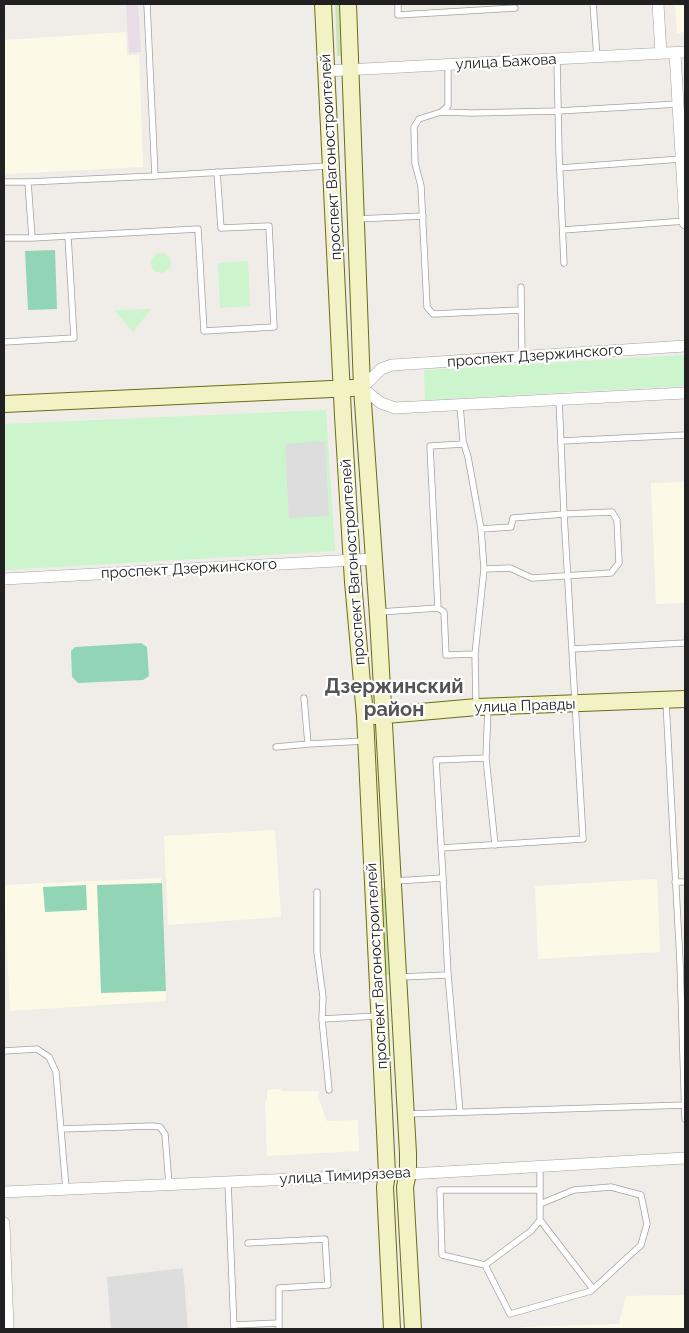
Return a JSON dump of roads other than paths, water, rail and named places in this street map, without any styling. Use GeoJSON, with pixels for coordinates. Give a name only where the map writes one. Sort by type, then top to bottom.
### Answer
{"type":"FeatureCollection","features":[{"type":"Feature","properties":{"kind":"main road","name":"проспект Вагоностроителей"},"geometry":{"type":"LineString","coordinates":[[323,4],[352,561],[365,716],[388,1174],[385,1187],[392,1329]]}},
{"type":"Feature","properties":{"kind":"main road","name":"проспект Вагоностроителей"},"geometry":{"type":"LineString","coordinates":[[348,4],[362,388],[378,612],[408,1173],[405,1187],[414,1329]]}},
{"type":"Feature","properties":{"kind":"main road"},"geometry":{"type":"LineString","coordinates":[[4,404],[362,388]]}},
{"type":"Feature","properties":{"kind":"main road","name":"улица Правды"},"geometry":{"type":"LineString","coordinates":[[365,716],[482,707],[685,699]]}},
{"type":"Feature","properties":{"kind":"street"},"geometry":{"type":"LineString","coordinates":[[658,4],[661,53]]}},
{"type":"Feature","properties":{"kind":"street","name":"улица Бажова"},"geometry":{"type":"LineString","coordinates":[[326,71],[680,52]]}},
{"type":"Feature","properties":{"kind":"street"},"geometry":{"type":"LineString","coordinates":[[680,52],[678,104],[685,222]]}},
{"type":"Feature","properties":{"kind":"street","name":"проспект Дзержинского"},"geometry":{"type":"LineString","coordinates":[[362,388],[381,369],[392,366],[685,346]]}},
{"type":"Feature","properties":{"kind":"street"},"geometry":{"type":"LineString","coordinates":[[362,388],[381,403],[395,408],[685,393]]}},
{"type":"Feature","properties":{"kind":"street","name":"проспект Дзержинского"},"geometry":{"type":"LineString","coordinates":[[4,579],[374,559]]}},
{"type":"Feature","properties":{"kind":"street","name":"улица Тимирязева"},"geometry":{"type":"LineString","coordinates":[[4,1192],[540,1167],[685,1158]]}},
{"type":"Feature","properties":{"kind":"street"},"geometry":{"type":"LineString","coordinates":[[4,1223],[8,1329]]}},
{"type":"Feature","properties":{"kind":"lane"},"geometry":{"type":"LineString","coordinates":[[147,4],[155,176]]}},
{"type":"Feature","properties":{"kind":"lane"},"geometry":{"type":"LineString","coordinates":[[398,4],[398,16],[515,8]]}},
{"type":"Feature","properties":{"kind":"lane"},"geometry":{"type":"LineString","coordinates":[[593,4],[597,57]]}},
{"type":"Feature","properties":{"kind":"lane"},"geometry":{"type":"LineString","coordinates":[[557,59],[564,263]]}},
{"type":"Feature","properties":{"kind":"lane"},"geometry":{"type":"LineString","coordinates":[[441,112],[448,106],[448,65]]}},
{"type":"Feature","properties":{"kind":"lane"},"geometry":{"type":"LineString","coordinates":[[520,310],[433,314],[427,307],[421,186],[415,163],[414,127],[419,119],[441,112],[558,111],[678,104]]}},
{"type":"Feature","properties":{"kind":"lane"},"geometry":{"type":"LineString","coordinates":[[560,168],[681,159]]}},
{"type":"Feature","properties":{"kind":"lane"},"geometry":{"type":"LineString","coordinates":[[4,182],[331,166]]}},
{"type":"Feature","properties":{"kind":"lane"},"geometry":{"type":"LineString","coordinates":[[4,238],[198,229],[204,331],[274,327],[269,226],[221,228],[217,172]]}},
{"type":"Feature","properties":{"kind":"lane"},"geometry":{"type":"LineString","coordinates":[[28,182],[32,238]]}},
{"type":"Feature","properties":{"kind":"lane"},"geometry":{"type":"LineString","coordinates":[[357,220],[423,216]]}},
{"type":"Feature","properties":{"kind":"lane"},"geometry":{"type":"LineString","coordinates":[[563,230],[685,222]]}},
{"type":"Feature","properties":{"kind":"lane"},"geometry":{"type":"LineString","coordinates":[[4,342],[74,338],[68,236]]}},
{"type":"Feature","properties":{"kind":"lane"},"geometry":{"type":"LineString","coordinates":[[520,287],[522,356]]}},
{"type":"Feature","properties":{"kind":"lane"},"geometry":{"type":"LineString","coordinates":[[441,848],[583,840],[559,399]]}},
{"type":"Feature","properties":{"kind":"lane"},"geometry":{"type":"LineString","coordinates":[[460,404],[464,444],[481,529],[484,569],[475,654],[495,845]]}},
{"type":"Feature","properties":{"kind":"lane"},"geometry":{"type":"LineString","coordinates":[[561,441],[685,435]]}},
{"type":"Feature","properties":{"kind":"lane"},"geometry":{"type":"LineString","coordinates":[[438,608],[430,446],[464,444]]}},
{"type":"Feature","properties":{"kind":"lane"},"geometry":{"type":"LineString","coordinates":[[481,529],[511,527],[513,518],[564,514],[612,512],[617,520],[619,563],[611,573],[532,578],[510,568],[484,569]]}},
{"type":"Feature","properties":{"kind":"lane"},"geometry":{"type":"LineString","coordinates":[[378,612],[438,608],[444,612],[446,655],[475,654]]}},
{"type":"Feature","properties":{"kind":"lane"},"geometry":{"type":"LineString","coordinates":[[572,648],[685,643]]}},
{"type":"Feature","properties":{"kind":"lane"},"geometry":{"type":"LineString","coordinates":[[304,698],[308,744]]}},
{"type":"Feature","properties":{"kind":"lane"},"geometry":{"type":"LineString","coordinates":[[666,700],[676,882],[685,1119]]}},
{"type":"Feature","properties":{"kind":"lane"},"geometry":{"type":"LineString","coordinates":[[276,747],[365,741]]}},
{"type":"Feature","properties":{"kind":"lane"},"geometry":{"type":"LineString","coordinates":[[460,1112],[448,975],[436,760],[486,758]]}},
{"type":"Feature","properties":{"kind":"lane"},"geometry":{"type":"LineString","coordinates":[[392,882],[443,878]]}},
{"type":"Feature","properties":{"kind":"lane"},"geometry":{"type":"LineString","coordinates":[[676,882],[685,882]]}},
{"type":"Feature","properties":{"kind":"lane"},"geometry":{"type":"LineString","coordinates":[[317,892],[317,952],[323,997],[322,1019],[329,1090]]}},
{"type":"Feature","properties":{"kind":"lane"},"geometry":{"type":"LineString","coordinates":[[398,977],[448,975]]}},
{"type":"Feature","properties":{"kind":"lane"},"geometry":{"type":"LineString","coordinates":[[322,1019],[380,1016]]}},
{"type":"Feature","properties":{"kind":"lane"},"geometry":{"type":"LineString","coordinates":[[4,1051],[37,1050],[50,1057],[56,1072],[66,1189]]}},
{"type":"Feature","properties":{"kind":"lane"},"geometry":{"type":"LineString","coordinates":[[404,1114],[685,1105]]}},
{"type":"Feature","properties":{"kind":"lane"},"geometry":{"type":"LineString","coordinates":[[61,1129],[160,1127],[166,1134],[169,1184]]}},
{"type":"Feature","properties":{"kind":"lane"},"geometry":{"type":"LineString","coordinates":[[540,1167],[540,1220],[593,1289]]}},
{"type":"Feature","properties":{"kind":"lane"},"geometry":{"type":"LineString","coordinates":[[228,1182],[234,1327],[279,1326],[279,1288],[328,1285],[326,1239],[248,1243]]}},
{"type":"Feature","properties":{"kind":"lane"},"geometry":{"type":"LineString","coordinates":[[485,1265],[510,1314],[591,1291],[641,1245],[647,1224],[641,1195],[611,1187],[574,1190],[540,1204]]}},
{"type":"Feature","properties":{"kind":"lane"},"geometry":{"type":"LineString","coordinates":[[540,1190],[440,1190],[442,1255],[485,1265],[531,1231],[540,1220]]}},
{"type":"Feature","properties":{"kind":"district","name":"Дзержинский район"},"geometry":{"type":"Point","coordinates":[394,698]}}]}
